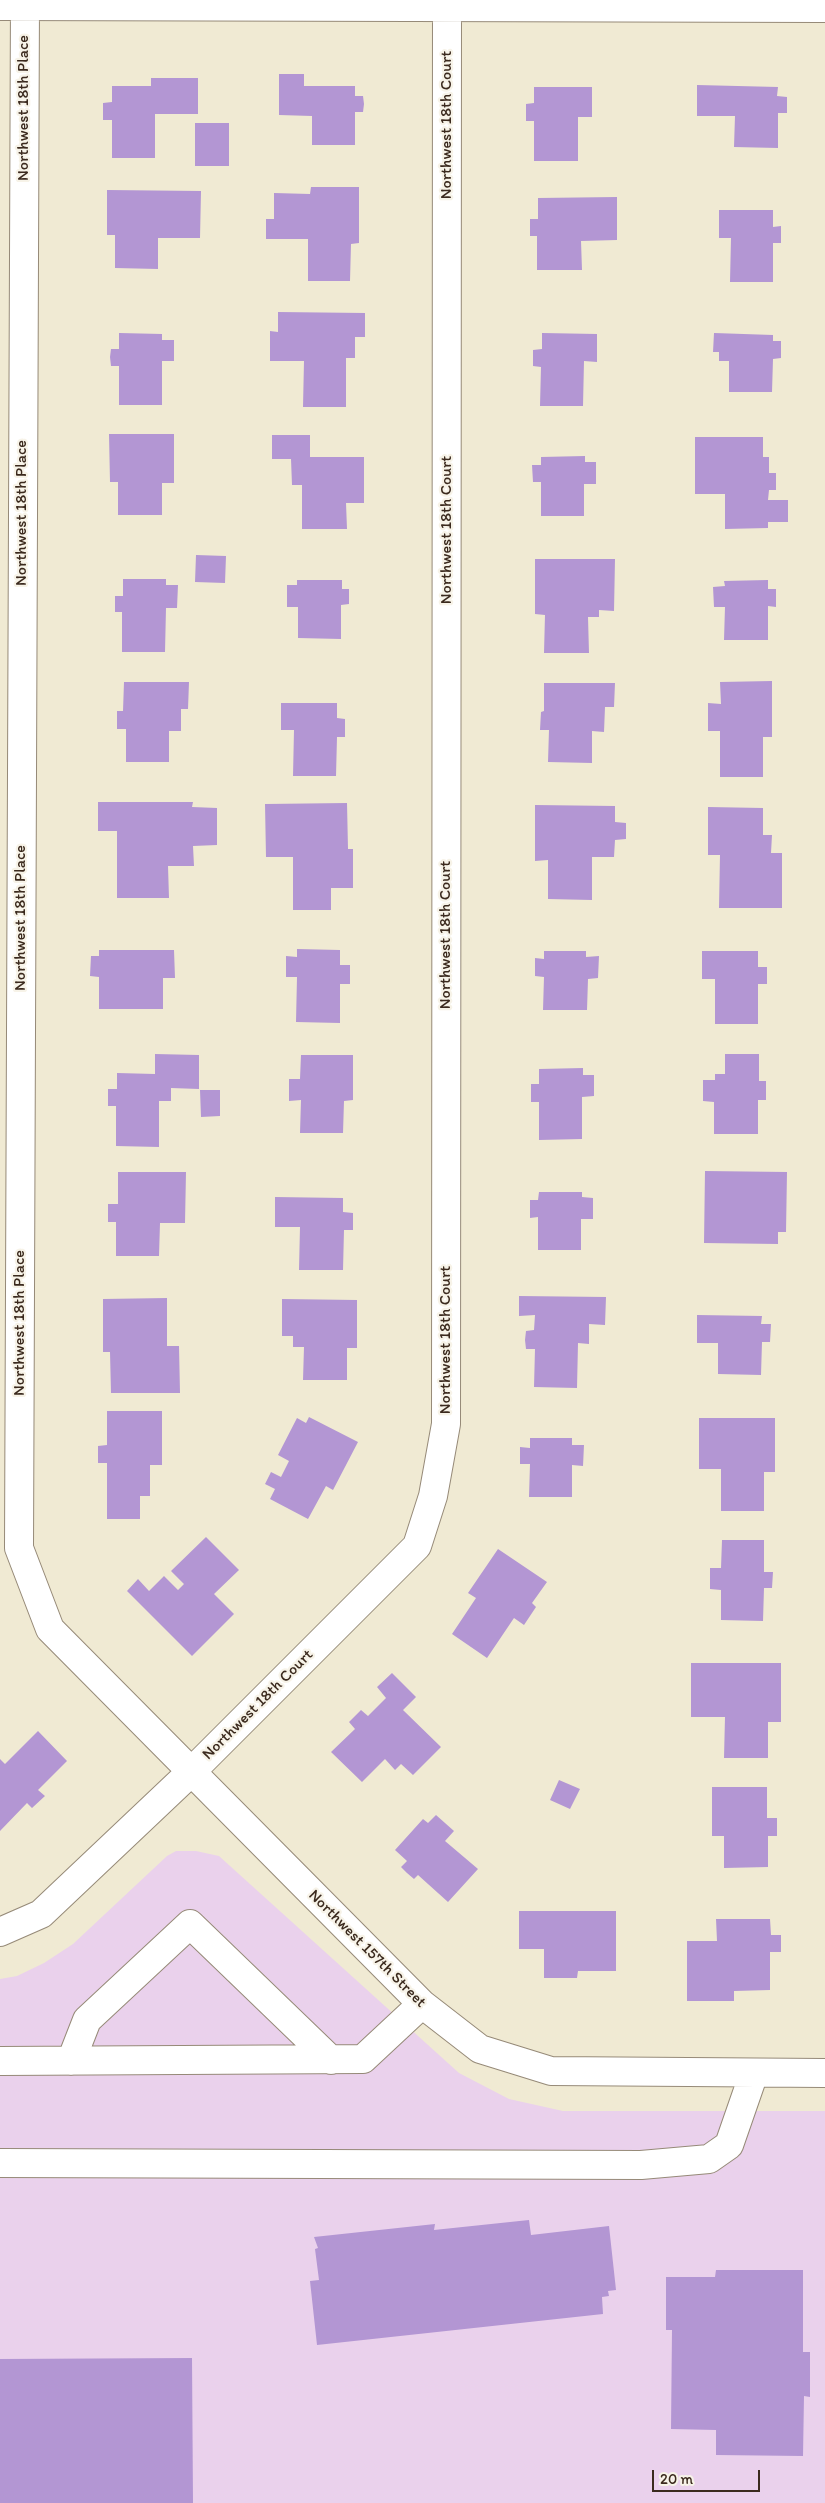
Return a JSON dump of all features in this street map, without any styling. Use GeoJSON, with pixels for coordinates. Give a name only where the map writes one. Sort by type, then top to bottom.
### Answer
{"type":"FeatureCollection","features":[{"type":"Feature","properties":{"kind":"street"},"geometry":{"type":"LineString","coordinates":[[16,4],[447,4],[825,8]]}},
{"type":"Feature","properties":{"kind":"street","name":"Northwest 18th Place"},"geometry":{"type":"LineString","coordinates":[[16,4],[19,1548],[50,1629],[190,1773]]}},
{"type":"Feature","properties":{"kind":"street","name":"Northwest 18th Court"},"geometry":{"type":"LineString","coordinates":[[190,1773],[417,1546],[433,1496],[446,1424],[447,4]]}},
{"type":"Feature","properties":{"kind":"street"},"geometry":{"type":"LineString","coordinates":[[0,1932],[40,1914],[190,1773]]}},
{"type":"Feature","properties":{"kind":"street","name":"Northwest 157th Street"},"geometry":{"type":"LineString","coordinates":[[190,1773],[422,2004],[480,2049],[551,2072],[825,2073]]}},
{"type":"Feature","properties":{"kind":"street"},"geometry":{"type":"LineString","coordinates":[[72,2061],[88,2020],[190,1924],[331,2060]]}},
{"type":"Feature","properties":{"kind":"street"},"geometry":{"type":"LineString","coordinates":[[0,2061],[363,2059],[422,2004]]}},
{"type":"Feature","properties":{"kind":"street"},"geometry":{"type":"LineString","coordinates":[[0,2163],[641,2165],[709,2159],[729,2145],[754,2073]]}},
{"type":"Feature","properties":{"kind":"shaded area"},"geometry":{"type":"Polygon","coordinates":[[[176,1851],[196,1851],[219,1856],[459,2073],[509,2099],[563,2111],[825,2111],[825,2503],[0,2503],[0,1979],[17,1976],[44,1963],[73,1944],[167,1856],[176,1851]]]}},
{"type":"Feature","properties":{"kind":"building"},"geometry":{"type":"Polygon","coordinates":[[[279,74],[304,74],[304,86],[355,86],[355,96],[363,96],[364,104],[363,112],[355,112],[355,145],[312,145],[312,116],[279,115],[279,74]]]}},
{"type":"Feature","properties":{"kind":"building"},"geometry":{"type":"Polygon","coordinates":[[[151,78],[198,78],[198,114],[155,114],[155,158],[112,158],[112,120],[103,120],[103,103],[112,102],[112,86],[151,86],[151,78]]]}},
{"type":"Feature","properties":{"kind":"building"},"geometry":{"type":"Polygon","coordinates":[[[697,85],[778,87],[777,96],[787,97],[787,113],[778,113],[778,148],[734,147],[735,116],[697,116],[697,85]]]}},
{"type":"Feature","properties":{"kind":"building"},"geometry":{"type":"Polygon","coordinates":[[[534,87],[592,87],[592,117],[578,117],[578,161],[534,161],[534,121],[526,121],[526,104],[534,103],[534,87]]]}},
{"type":"Feature","properties":{"kind":"building"},"geometry":{"type":"Polygon","coordinates":[[[195,123],[229,123],[229,166],[195,166],[195,123]]]}},
{"type":"Feature","properties":{"kind":"building"},"geometry":{"type":"Polygon","coordinates":[[[311,187],[359,187],[359,243],[351,244],[350,281],[308,281],[308,239],[266,239],[266,219],[274,219],[274,193],[310,194],[311,187]]]}},
{"type":"Feature","properties":{"kind":"building"},"geometry":{"type":"Polygon","coordinates":[[[107,190],[201,191],[200,238],[158,238],[158,269],[115,268],[115,235],[107,235],[107,190]]]}},
{"type":"Feature","properties":{"kind":"building"},"geometry":{"type":"Polygon","coordinates":[[[617,197],[617,240],[581,241],[582,270],[537,270],[537,236],[530,236],[530,219],[538,219],[538,198],[617,197]]]}},
{"type":"Feature","properties":{"kind":"building"},"geometry":{"type":"Polygon","coordinates":[[[719,210],[773,210],[773,227],[781,226],[781,243],[773,243],[773,282],[730,282],[731,238],[719,238],[719,210]]]}},
{"type":"Feature","properties":{"kind":"building"},"geometry":{"type":"Polygon","coordinates":[[[278,312],[365,313],[365,337],[355,337],[355,358],[346,358],[346,407],[303,407],[304,361],[270,361],[270,331],[278,332],[278,312]]]}},
{"type":"Feature","properties":{"kind":"building"},"geometry":{"type":"Polygon","coordinates":[[[119,333],[162,334],[162,340],[174,340],[174,361],[162,361],[162,405],[119,405],[119,366],[111,366],[110,357],[111,349],[119,349],[119,333]]]}},
{"type":"Feature","properties":{"kind":"building"},"geometry":{"type":"Polygon","coordinates":[[[542,333],[597,334],[597,362],[584,361],[583,406],[540,406],[541,367],[533,366],[533,350],[542,349],[542,333]]]}},
{"type":"Feature","properties":{"kind":"building"},"geometry":{"type":"Polygon","coordinates":[[[714,333],[773,335],[773,341],[781,341],[781,358],[773,359],[772,392],[729,392],[729,361],[719,361],[719,352],[713,352],[714,333]]]}},
{"type":"Feature","properties":{"kind":"building"},"geometry":{"type":"Polygon","coordinates":[[[109,434],[174,434],[174,483],[162,483],[162,515],[118,515],[118,482],[110,482],[109,434]]]}},
{"type":"Feature","properties":{"kind":"building"},"geometry":{"type":"Polygon","coordinates":[[[272,435],[310,435],[310,457],[364,457],[364,503],[346,503],[347,529],[302,529],[302,485],[292,485],[291,459],[272,459],[272,435]]]}},
{"type":"Feature","properties":{"kind":"building"},"geometry":{"type":"Polygon","coordinates":[[[695,437],[763,437],[763,457],[769,457],[769,473],[776,473],[776,490],[769,490],[768,500],[788,500],[788,522],[768,522],[768,528],[725,529],[725,494],[695,494],[695,437]]]}},
{"type":"Feature","properties":{"kind":"building"},"geometry":{"type":"Polygon","coordinates":[[[585,456],[585,462],[596,462],[596,484],[584,484],[584,516],[541,516],[541,482],[533,482],[532,465],[541,465],[541,457],[585,456]]]}},
{"type":"Feature","properties":{"kind":"building"},"geometry":{"type":"Polygon","coordinates":[[[196,555],[226,556],[225,583],[195,582],[196,555]]]}},
{"type":"Feature","properties":{"kind":"building"},"geometry":{"type":"Polygon","coordinates":[[[535,559],[615,559],[614,611],[599,610],[599,617],[588,617],[589,653],[544,653],[545,615],[535,614],[535,559]]]}},
{"type":"Feature","properties":{"kind":"building"},"geometry":{"type":"Polygon","coordinates":[[[123,579],[166,579],[166,585],[178,585],[177,608],[166,608],[165,652],[122,652],[122,612],[115,612],[115,596],[123,596],[123,579]]]}},
{"type":"Feature","properties":{"kind":"building"},"geometry":{"type":"Polygon","coordinates":[[[297,580],[342,580],[342,589],[349,589],[349,604],[341,605],[341,639],[298,638],[298,607],[287,607],[287,585],[297,585],[297,580]]]}},
{"type":"Feature","properties":{"kind":"building"},"geometry":{"type":"Polygon","coordinates":[[[768,580],[768,589],[776,589],[776,607],[768,606],[768,640],[724,640],[725,607],[714,607],[713,587],[725,586],[724,581],[768,580]]]}},
{"type":"Feature","properties":{"kind":"building"},"geometry":{"type":"Polygon","coordinates":[[[772,681],[772,737],[763,737],[763,777],[720,777],[720,731],[708,731],[708,703],[721,704],[720,682],[772,681]]]}},
{"type":"Feature","properties":{"kind":"building"},"geometry":{"type":"Polygon","coordinates":[[[124,682],[189,682],[188,709],[181,709],[181,731],[169,731],[169,762],[126,762],[126,729],[117,729],[117,711],[123,711],[124,682]]]}},
{"type":"Feature","properties":{"kind":"building"},"geometry":{"type":"Polygon","coordinates":[[[544,683],[615,683],[614,707],[605,707],[604,732],[592,731],[592,763],[548,762],[549,730],[540,730],[541,712],[544,711],[544,683]]]}},
{"type":"Feature","properties":{"kind":"building"},"geometry":{"type":"Polygon","coordinates":[[[281,703],[337,703],[337,718],[345,719],[345,737],[337,737],[336,776],[293,776],[294,730],[281,730],[281,703]]]}},
{"type":"Feature","properties":{"kind":"building"},"geometry":{"type":"Polygon","coordinates":[[[98,802],[193,802],[192,807],[217,808],[217,845],[193,846],[194,866],[168,866],[169,898],[117,898],[117,831],[98,831],[98,802]]]}},
{"type":"Feature","properties":{"kind":"building"},"geometry":{"type":"Polygon","coordinates":[[[347,803],[348,849],[353,849],[353,888],[331,888],[331,910],[293,910],[293,857],[266,857],[265,804],[347,803]]]}},
{"type":"Feature","properties":{"kind":"building"},"geometry":{"type":"Polygon","coordinates":[[[535,805],[615,806],[615,822],[626,823],[626,839],[615,840],[614,857],[592,857],[592,900],[548,899],[548,860],[535,861],[535,805]]]}},
{"type":"Feature","properties":{"kind":"building"},"geometry":{"type":"Polygon","coordinates":[[[708,807],[763,808],[763,835],[772,835],[771,853],[782,853],[782,908],[719,908],[720,855],[708,855],[708,807]]]}},
{"type":"Feature","properties":{"kind":"building"},"geometry":{"type":"Polygon","coordinates":[[[297,949],[340,950],[340,965],[350,965],[350,984],[340,984],[340,1023],[296,1022],[297,977],[286,977],[286,956],[297,957],[297,949]]]}},
{"type":"Feature","properties":{"kind":"building"},"geometry":{"type":"Polygon","coordinates":[[[99,950],[174,950],[175,978],[163,978],[163,1009],[99,1009],[99,977],[90,976],[91,956],[99,956],[99,950]]]}},
{"type":"Feature","properties":{"kind":"building"},"geometry":{"type":"Polygon","coordinates":[[[544,951],[586,951],[586,957],[599,956],[598,978],[588,979],[587,1010],[543,1010],[544,977],[535,976],[535,958],[544,959],[544,951]]]}},
{"type":"Feature","properties":{"kind":"building"},"geometry":{"type":"Polygon","coordinates":[[[702,951],[758,951],[758,967],[767,967],[767,984],[758,984],[758,1024],[715,1024],[715,979],[702,979],[702,951]]]}},
{"type":"Feature","properties":{"kind":"building"},"geometry":{"type":"Polygon","coordinates":[[[155,1054],[199,1055],[199,1089],[171,1088],[171,1101],[159,1101],[159,1147],[116,1146],[116,1106],[108,1106],[108,1089],[117,1089],[117,1073],[155,1074],[155,1054]]]}},
{"type":"Feature","properties":{"kind":"building"},"geometry":{"type":"Polygon","coordinates":[[[725,1054],[759,1054],[759,1081],[766,1081],[766,1100],[758,1100],[758,1134],[714,1134],[714,1102],[703,1101],[703,1080],[715,1080],[715,1074],[725,1074],[725,1054]]]}},
{"type":"Feature","properties":{"kind":"building"},"geometry":{"type":"Polygon","coordinates":[[[301,1055],[353,1055],[353,1100],[344,1101],[343,1133],[300,1133],[301,1100],[289,1101],[289,1079],[300,1079],[301,1055]]]}},
{"type":"Feature","properties":{"kind":"building"},"geometry":{"type":"Polygon","coordinates":[[[583,1068],[583,1075],[594,1075],[594,1096],[582,1097],[582,1139],[539,1140],[539,1102],[531,1102],[531,1084],[539,1084],[539,1069],[583,1068]]]}},
{"type":"Feature","properties":{"kind":"building"},"geometry":{"type":"Polygon","coordinates":[[[200,1090],[220,1090],[220,1116],[201,1117],[200,1090]]]}},
{"type":"Feature","properties":{"kind":"building"},"geometry":{"type":"Polygon","coordinates":[[[705,1171],[787,1172],[786,1232],[778,1232],[778,1244],[704,1243],[705,1171]]]}},
{"type":"Feature","properties":{"kind":"building"},"geometry":{"type":"Polygon","coordinates":[[[118,1172],[186,1172],[185,1223],[160,1223],[159,1256],[116,1256],[116,1222],[108,1222],[108,1204],[118,1204],[118,1172]]]}},
{"type":"Feature","properties":{"kind":"building"},"geometry":{"type":"Polygon","coordinates":[[[539,1192],[582,1192],[582,1197],[593,1198],[593,1219],[581,1219],[581,1250],[538,1250],[538,1217],[530,1218],[530,1200],[538,1200],[539,1192]]]}},
{"type":"Feature","properties":{"kind":"building"},"geometry":{"type":"Polygon","coordinates":[[[275,1197],[343,1198],[343,1212],[353,1213],[353,1230],[344,1230],[343,1270],[299,1270],[300,1227],[275,1227],[275,1197]]]}},
{"type":"Feature","properties":{"kind":"building"},"geometry":{"type":"Polygon","coordinates":[[[519,1296],[606,1297],[605,1325],[589,1324],[589,1344],[578,1343],[577,1388],[534,1387],[535,1349],[526,1349],[525,1340],[526,1331],[534,1330],[535,1315],[519,1316],[519,1296]]]}},
{"type":"Feature","properties":{"kind":"building"},"geometry":{"type":"Polygon","coordinates":[[[167,1298],[167,1346],[179,1346],[180,1393],[111,1393],[110,1352],[103,1352],[103,1299],[167,1298]]]}},
{"type":"Feature","properties":{"kind":"building"},"geometry":{"type":"Polygon","coordinates":[[[282,1299],[357,1300],[357,1348],[347,1348],[347,1380],[303,1380],[304,1347],[293,1347],[293,1336],[282,1336],[282,1299]]]}},
{"type":"Feature","properties":{"kind":"building"},"geometry":{"type":"Polygon","coordinates":[[[697,1315],[762,1316],[761,1324],[771,1324],[770,1342],[762,1342],[761,1375],[718,1374],[718,1343],[697,1343],[697,1315]]]}},
{"type":"Feature","properties":{"kind":"building"},"geometry":{"type":"Polygon","coordinates":[[[107,1411],[162,1411],[162,1465],[150,1465],[150,1496],[140,1496],[140,1519],[107,1519],[107,1463],[98,1463],[98,1446],[107,1445],[107,1411]]]}},
{"type":"Feature","properties":{"kind":"building"},"geometry":{"type":"Polygon","coordinates":[[[309,1417],[358,1442],[333,1490],[326,1486],[308,1519],[270,1499],[275,1489],[265,1484],[271,1472],[281,1477],[289,1461],[278,1455],[297,1418],[306,1423],[309,1417]]]}},
{"type":"Feature","properties":{"kind":"building"},"geometry":{"type":"Polygon","coordinates":[[[699,1418],[775,1418],[775,1472],[764,1472],[764,1511],[721,1511],[721,1469],[699,1469],[699,1418]]]}},
{"type":"Feature","properties":{"kind":"building"},"geometry":{"type":"Polygon","coordinates":[[[530,1438],[572,1438],[572,1445],[584,1445],[583,1466],[572,1465],[572,1497],[529,1497],[530,1464],[520,1464],[520,1447],[530,1448],[530,1438]]]}},
{"type":"Feature","properties":{"kind":"building"},"geometry":{"type":"Polygon","coordinates":[[[206,1537],[239,1570],[214,1594],[234,1614],[192,1656],[127,1591],[138,1579],[149,1591],[164,1576],[178,1590],[184,1584],[171,1571],[206,1537]]]}},
{"type":"Feature","properties":{"kind":"building"},"geometry":{"type":"Polygon","coordinates":[[[722,1540],[764,1540],[764,1572],[773,1572],[772,1588],[764,1588],[763,1621],[721,1620],[721,1590],[710,1589],[710,1568],[721,1568],[722,1540]]]}},
{"type":"Feature","properties":{"kind":"building"},"geometry":{"type":"Polygon","coordinates":[[[498,1549],[547,1582],[532,1603],[536,1607],[524,1625],[514,1618],[487,1658],[452,1634],[476,1598],[468,1593],[498,1549]]]}},
{"type":"Feature","properties":{"kind":"building"},"geometry":{"type":"Polygon","coordinates":[[[691,1663],[781,1663],[781,1722],[768,1722],[768,1758],[724,1758],[725,1717],[691,1717],[691,1663]]]}},
{"type":"Feature","properties":{"kind":"building"},"geometry":{"type":"Polygon","coordinates":[[[392,1673],[416,1697],[403,1710],[441,1747],[413,1775],[401,1764],[395,1770],[385,1759],[362,1782],[331,1752],[355,1729],[349,1722],[361,1710],[368,1716],[386,1698],[377,1687],[392,1673]]]}},
{"type":"Feature","properties":{"kind":"building"},"geometry":{"type":"Polygon","coordinates":[[[38,1731],[67,1761],[38,1790],[45,1796],[32,1808],[27,1803],[0,1831],[0,1759],[5,1764],[38,1731]]]}},
{"type":"Feature","properties":{"kind":"building"},"geometry":{"type":"Polygon","coordinates":[[[559,1780],[580,1789],[570,1809],[550,1800],[559,1780]]]}},
{"type":"Feature","properties":{"kind":"building"},"geometry":{"type":"Polygon","coordinates":[[[712,1787],[767,1787],[767,1818],[777,1818],[777,1836],[768,1836],[768,1867],[724,1868],[724,1836],[712,1836],[712,1787]]]}},
{"type":"Feature","properties":{"kind":"building"},"geometry":{"type":"Polygon","coordinates":[[[436,1815],[454,1831],[445,1841],[478,1869],[448,1902],[418,1875],[414,1879],[407,1873],[401,1867],[407,1861],[395,1850],[423,1819],[428,1823],[436,1815]]]}},
{"type":"Feature","properties":{"kind":"building"},"geometry":{"type":"Polygon","coordinates":[[[519,1911],[616,1911],[616,1971],[578,1971],[577,1978],[544,1978],[544,1949],[519,1949],[519,1911]]]}},
{"type":"Feature","properties":{"kind":"building"},"geometry":{"type":"Polygon","coordinates":[[[716,1919],[770,1919],[771,1935],[781,1935],[781,1952],[770,1952],[770,1990],[734,1991],[734,2001],[687,2001],[687,1941],[717,1941],[716,1919]]]}},
{"type":"Feature","properties":{"kind":"building"},"geometry":{"type":"Polygon","coordinates":[[[529,2220],[531,2235],[609,2226],[616,2290],[608,2291],[609,2296],[602,2297],[603,2314],[317,2345],[310,2281],[319,2280],[315,2249],[318,2248],[314,2237],[435,2224],[434,2230],[529,2220]]]}},
{"type":"Feature","properties":{"kind":"building"},"geometry":{"type":"Polygon","coordinates":[[[716,2270],[803,2270],[803,2352],[810,2352],[810,2397],[804,2396],[803,2456],[716,2455],[716,2430],[671,2429],[672,2330],[666,2330],[666,2277],[715,2277],[716,2270]]]}},
{"type":"Feature","properties":{"kind":"building"},"geometry":{"type":"Polygon","coordinates":[[[192,2358],[193,2503],[0,2503],[0,2359],[192,2358]]]}}]}
